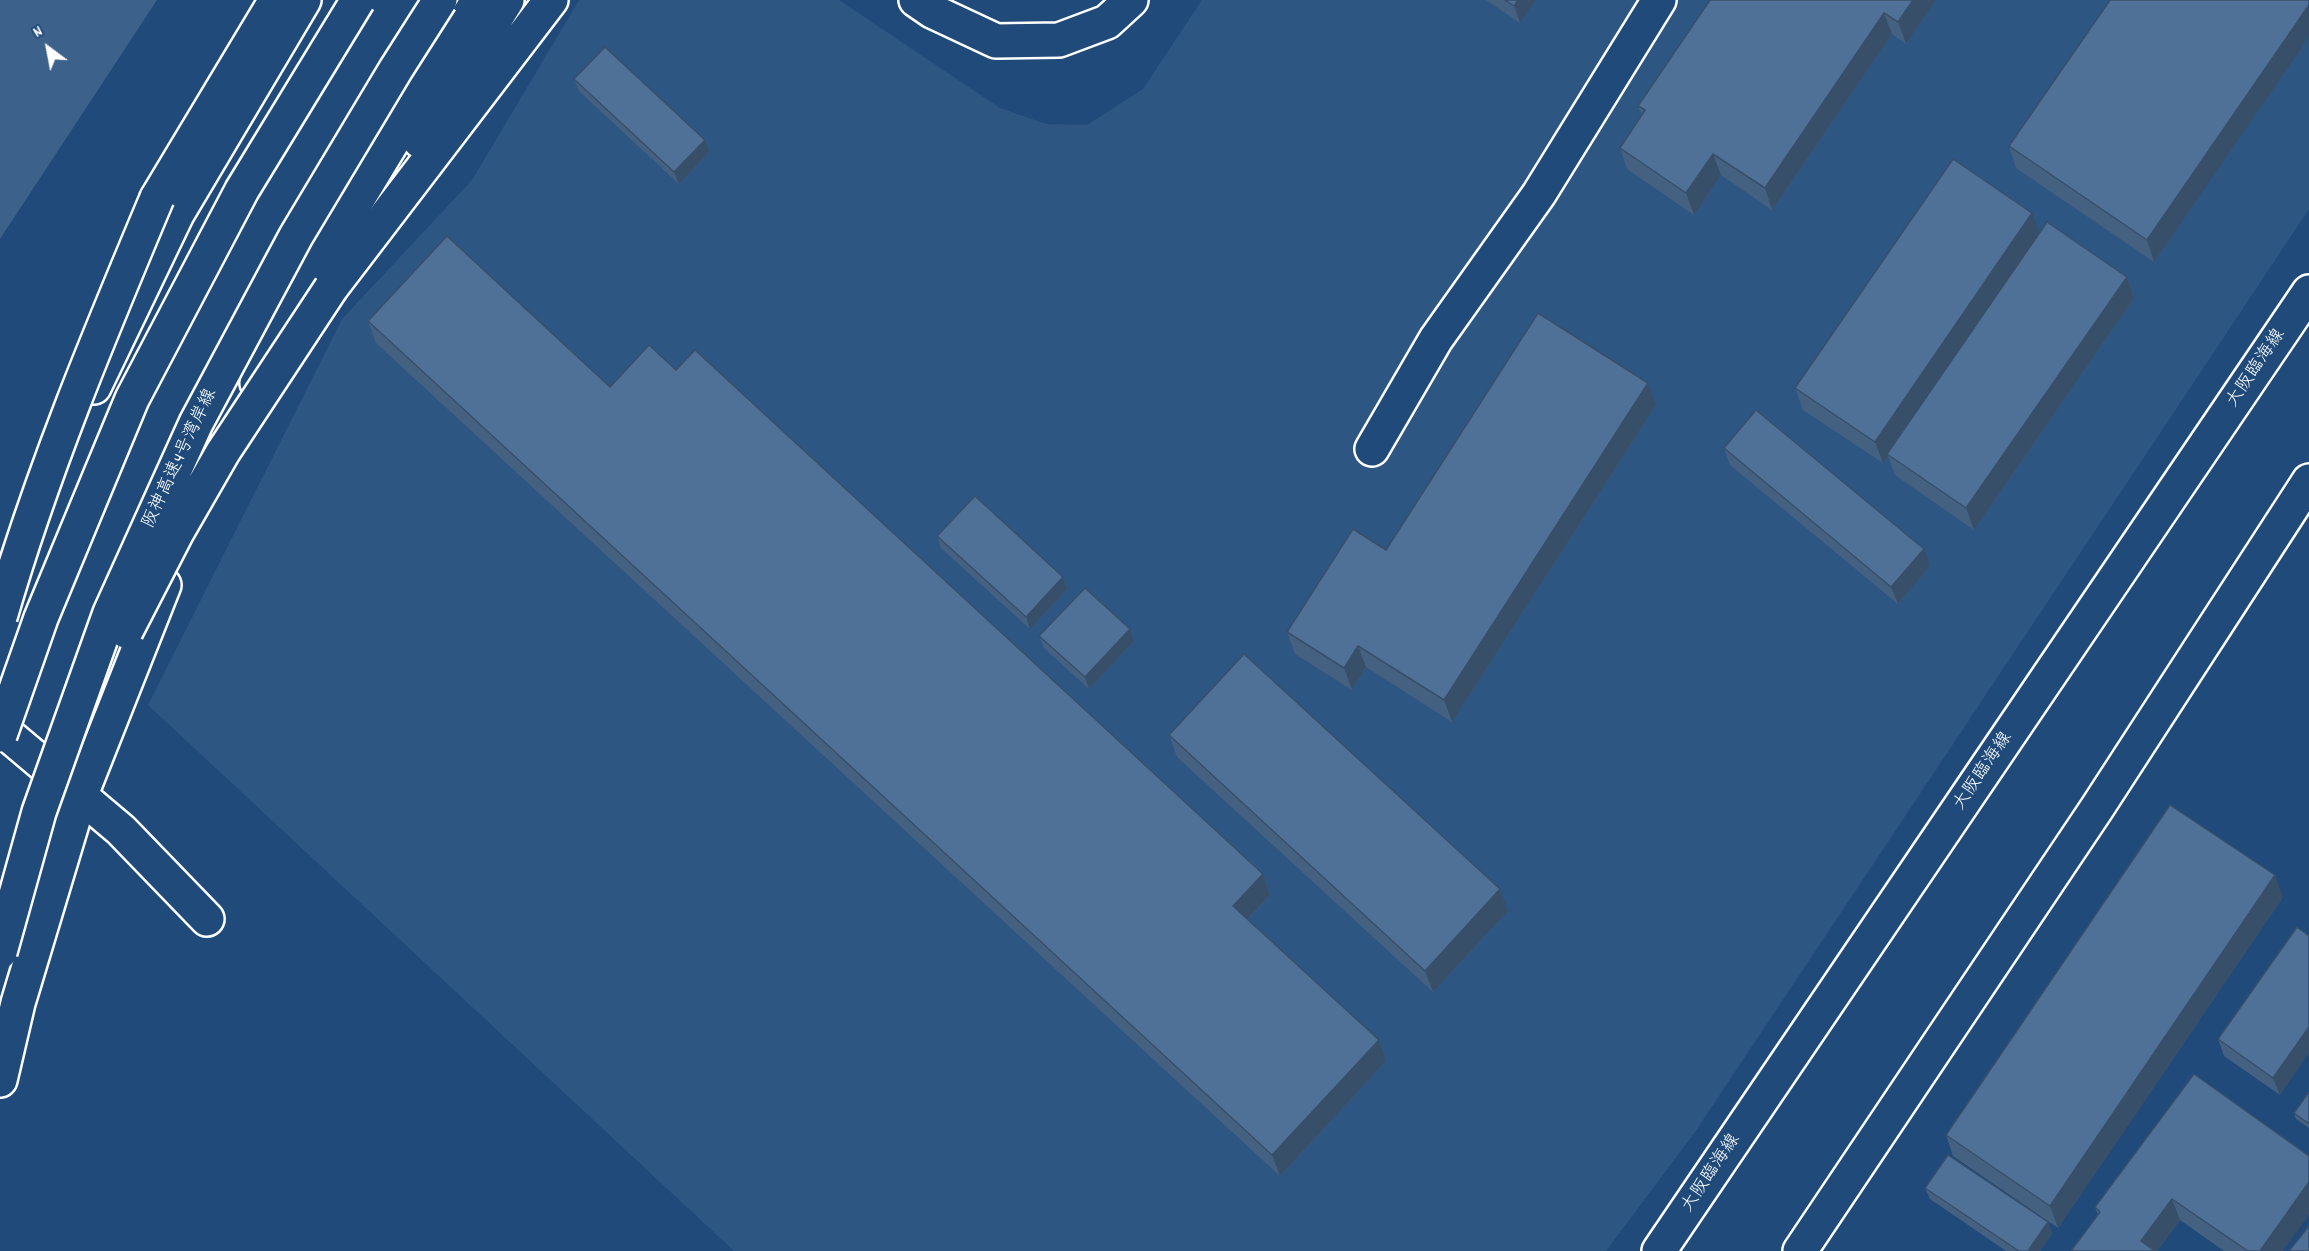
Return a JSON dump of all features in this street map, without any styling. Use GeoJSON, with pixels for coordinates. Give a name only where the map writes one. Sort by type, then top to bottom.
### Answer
{"type":"FeatureCollection","features":[{"type":"Feature","properties":{"kind":"main road"},"geometry":{"type":"LineString","coordinates":[[0,617],[24,535],[79,387],[157,198],[254,0]]}},
{"type":"Feature","properties":{"kind":"main road"},"geometry":{"type":"LineString","coordinates":[[157,198],[276,0]]}},
{"type":"Feature","properties":{"kind":"main road"},"geometry":{"type":"LineString","coordinates":[[0,606],[80,416],[177,214],[304,0]]}},
{"type":"Feature","properties":{"kind":"main road"},"geometry":{"type":"LineString","coordinates":[[0,735],[41,618],[132,399],[243,190],[358,0]]}},
{"type":"Feature","properties":{"kind":"main road","name":"阪神高速4号湾岸線"},"geometry":{"type":"LineString","coordinates":[[0,952],[39,813],[110,613],[196,423],[296,236],[440,0]]}},
{"type":"Feature","properties":{"kind":"main road"},"geometry":{"type":"LineString","coordinates":[[0,1080],[18,1003],[80,797],[180,544],[292,308],[478,0]]}},
{"type":"Feature","properties":{"kind":"main road"},"geometry":{"type":"LineString","coordinates":[[0,971],[57,809],[130,621],[223,452],[331,288],[507,0]]}},
{"type":"Feature","properties":{"kind":"main road"},"geometry":{"type":"LineString","coordinates":[[331,288],[551,0]]}},
{"type":"Feature","properties":{"kind":"main road"},"geometry":{"type":"LineString","coordinates":[[916,0],[932,11],[996,41],[1059,40],[1107,22],[1131,0]]}},
{"type":"Feature","properties":{"kind":"main road"},"geometry":{"type":"LineString","coordinates":[[1372,449],[1436,339],[1539,194],[1659,0]]}},
{"type":"Feature","properties":{"kind":"main road","name":"大阪臨海線"},"geometry":{"type":"LineString","coordinates":[[1659,1251],[2309,292]]}},
{"type":"Feature","properties":{"kind":"main road"},"geometry":{"type":"LineString","coordinates":[[1800,1251],[2097,808],[2309,481]]}},
{"type":"Feature","properties":{"kind":"main road"},"geometry":{"type":"LineString","coordinates":[[0,729],[121,831],[207,919]]}},
{"type":"Feature","properties":{"kind":"shaded area"},"geometry":{"type":"Polygon","coordinates":[[[0,0],[157,0],[0,239],[0,0]]]}},
{"type":"Feature","properties":{"kind":"shaded area"},"geometry":{"type":"Polygon","coordinates":[[[579,0],[839,0],[1000,108],[1046,124],[1087,125],[1143,89],[1202,0],[2309,0],[2309,209],[1695,1132],[1606,1251],[734,1251],[148,705],[342,319],[472,180],[579,0]]]}},
{"type":"Feature","properties":{"kind":"building"},"geometry":{"type":"Polygon","coordinates":[[[1505,0],[1518,0],[1514,6],[1505,0]]]}},
{"type":"Feature","properties":{"kind":"building"},"geometry":{"type":"Polygon","coordinates":[[[1710,0],[1913,0],[1898,22],[1884,13],[1765,188],[1713,154],[1686,193],[1620,148],[1645,110],[1638,106],[1710,0]]]}},
{"type":"Feature","properties":{"kind":"building"},"geometry":{"type":"Polygon","coordinates":[[[2110,0],[2309,0],[2309,5],[2147,240],[2009,146],[2110,0]]]}},
{"type":"Feature","properties":{"kind":"building"},"geometry":{"type":"Polygon","coordinates":[[[605,47],[705,140],[674,172],[574,79],[605,47]]]}},
{"type":"Feature","properties":{"kind":"building"},"geometry":{"type":"Polygon","coordinates":[[[1953,159],[2032,213],[1875,442],[1795,388],[1953,159]]]}},
{"type":"Feature","properties":{"kind":"building"},"geometry":{"type":"Polygon","coordinates":[[[2047,222],[2127,277],[1966,508],[1887,454],[2047,222]]]}},
{"type":"Feature","properties":{"kind":"building"},"geometry":{"type":"Polygon","coordinates":[[[447,236],[610,387],[649,345],[676,370],[695,350],[1263,874],[1233,906],[1379,1040],[1272,1155],[368,321],[447,236]]]}},
{"type":"Feature","properties":{"kind":"building"},"geometry":{"type":"Polygon","coordinates":[[[1538,313],[1648,383],[1444,700],[1358,646],[1344,668],[1287,632],[1353,529],[1386,550],[1538,313]]]}},
{"type":"Feature","properties":{"kind":"building"},"geometry":{"type":"Polygon","coordinates":[[[1756,410],[1924,549],[1891,587],[1724,448],[1756,410]]]}},
{"type":"Feature","properties":{"kind":"building"},"geometry":{"type":"Polygon","coordinates":[[[975,496],[1063,577],[1026,617],[937,536],[975,496]]]}},
{"type":"Feature","properties":{"kind":"building"},"geometry":{"type":"Polygon","coordinates":[[[1085,588],[1130,629],[1085,677],[1039,636],[1085,588]]]}},
{"type":"Feature","properties":{"kind":"building"},"geometry":{"type":"Polygon","coordinates":[[[1244,654],[1500,889],[1425,971],[1169,735],[1244,654]]]}},
{"type":"Feature","properties":{"kind":"building"},"geometry":{"type":"Polygon","coordinates":[[[2170,805],[2275,875],[2050,1206],[1946,1135],[2170,805]]]}},
{"type":"Feature","properties":{"kind":"building"},"geometry":{"type":"Polygon","coordinates":[[[2297,927],[2309,936],[2309,1027],[2273,1078],[2218,1039],[2297,927]]]}},
{"type":"Feature","properties":{"kind":"building"},"geometry":{"type":"Polygon","coordinates":[[[2194,1074],[2309,1156],[2309,1182],[2260,1251],[2248,1251],[2172,1199],[2141,1241],[2155,1251],[2071,1251],[2100,1212],[2095,1207],[2194,1074]]]}},
{"type":"Feature","properties":{"kind":"building"},"geometry":{"type":"Polygon","coordinates":[[[2309,1092],[2309,1124],[2294,1113],[2309,1092]]]}},
{"type":"Feature","properties":{"kind":"building"},"geometry":{"type":"Polygon","coordinates":[[[1948,1155],[2048,1222],[2028,1251],[2019,1251],[1925,1188],[1948,1155]]]}},
{"type":"Feature","properties":{"kind":"building"},"geometry":{"type":"Polygon","coordinates":[[[2309,1226],[2309,1251],[2289,1251],[2309,1226]]]}}]}
